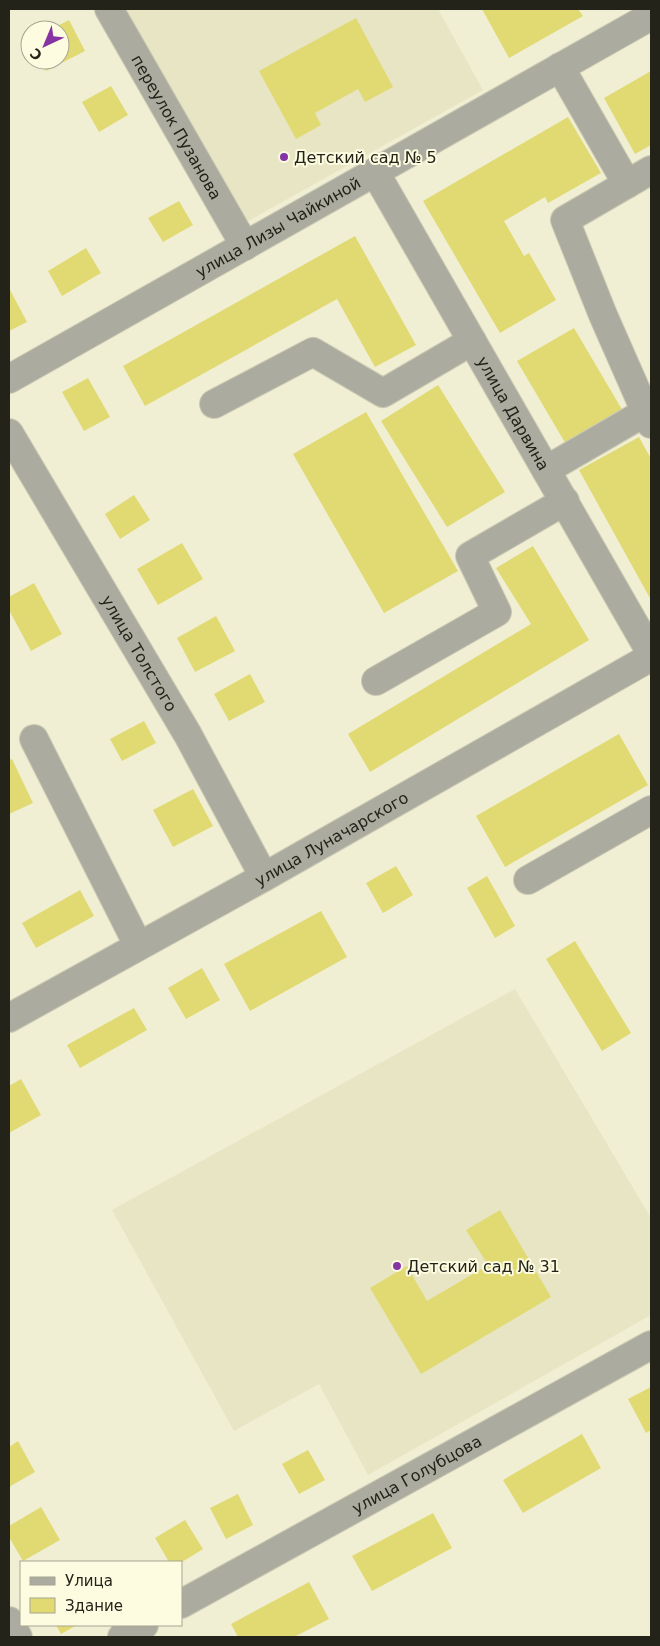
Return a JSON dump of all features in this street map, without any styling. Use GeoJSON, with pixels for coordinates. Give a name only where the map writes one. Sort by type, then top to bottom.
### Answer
{"type":"FeatureCollection","features":[{"type":"Feature","properties":{"kind":"street","name":"переулок Пузанова"},"geometry":{"type":"LineString","coordinates":[[110,9],[245,246]]}},
{"type":"Feature","properties":{"kind":"street","name":"улица Лизы Чайкиной"},"geometry":{"type":"LineString","coordinates":[[9,379],[651,16]]}},
{"type":"Feature","properties":{"kind":"street"},"geometry":{"type":"LineString","coordinates":[[560,68],[627,184]]}},
{"type":"Feature","properties":{"kind":"street"},"geometry":{"type":"LineString","coordinates":[[546,470],[648,418],[565,220],[651,170]]}},
{"type":"Feature","properties":{"kind":"street","name":"улица Дарвина"},"geometry":{"type":"LineString","coordinates":[[376,172],[651,655]]}},
{"type":"Feature","properties":{"kind":"street"},"geometry":{"type":"LineString","coordinates":[[214,404],[313,352],[383,393],[472,340]]}},
{"type":"Feature","properties":{"kind":"street","name":"улица Толстого"},"geometry":{"type":"LineString","coordinates":[[9,433],[188,735],[264,877]]}},
{"type":"Feature","properties":{"kind":"street"},"geometry":{"type":"LineString","coordinates":[[376,681],[497,612],[470,556],[565,502]]}},
{"type":"Feature","properties":{"kind":"street","name":"улица Луначарского"},"geometry":{"type":"LineString","coordinates":[[9,1018],[264,877],[651,655]]}},
{"type":"Feature","properties":{"kind":"street"},"geometry":{"type":"LineString","coordinates":[[34,739],[138,945]]}},
{"type":"Feature","properties":{"kind":"street"},"geometry":{"type":"LineString","coordinates":[[528,880],[651,810]]}},
{"type":"Feature","properties":{"kind":"street","name":"улица Голубцова"},"geometry":{"type":"LineString","coordinates":[[182,1603],[651,1345]]}},
{"type":"Feature","properties":{"kind":"street"},"geometry":{"type":"LineString","coordinates":[[9,1621],[18,1637]]}},
{"type":"Feature","properties":{"kind":"street"},"geometry":{"type":"LineString","coordinates":[[122,1637],[142,1626]]}},
{"type":"Feature","properties":{"kind":"shaded area","name":"Детский сад № 5"},"geometry":{"type":"Polygon","coordinates":[[[122,9],[438,9],[483,90],[243,224],[122,9]]]}},
{"type":"Feature","properties":{"kind":"shaded area","name":"Детский сад № 31"},"geometry":{"type":"Polygon","coordinates":[[[515,989],[651,1218],[651,1315],[368,1475],[319,1384],[234,1431],[112,1210],[515,989]]]}},
{"type":"Feature","properties":{"kind":"building"},"geometry":{"type":"Polygon","coordinates":[[[482,9],[578,9],[583,16],[509,58],[482,9]]]}},
{"type":"Feature","properties":{"kind":"building"},"geometry":{"type":"Polygon","coordinates":[[[356,18],[393,87],[365,102],[358,89],[315,113],[321,125],[296,139],[259,71],[356,18]]]}},
{"type":"Feature","properties":{"kind":"building"},"geometry":{"type":"Polygon","coordinates":[[[70,22],[85,51],[70,59],[70,22]]]}},
{"type":"Feature","properties":{"kind":"building"},"geometry":{"type":"Polygon","coordinates":[[[651,71],[651,145],[635,154],[604,98],[651,71]]]}},
{"type":"Feature","properties":{"kind":"building"},"geometry":{"type":"Polygon","coordinates":[[[111,86],[128,115],[99,132],[82,102],[111,86]]]}},
{"type":"Feature","properties":{"kind":"building"},"geometry":{"type":"Polygon","coordinates":[[[568,117],[601,173],[548,203],[545,197],[504,221],[524,256],[529,253],[556,300],[500,333],[423,201],[568,117]]]}},
{"type":"Feature","properties":{"kind":"building"},"geometry":{"type":"Polygon","coordinates":[[[179,201],[193,225],[163,242],[148,218],[179,201]]]}},
{"type":"Feature","properties":{"kind":"building"},"geometry":{"type":"Polygon","coordinates":[[[355,236],[416,345],[375,367],[337,299],[145,406],[123,366],[355,236]]]}},
{"type":"Feature","properties":{"kind":"building"},"geometry":{"type":"Polygon","coordinates":[[[86,248],[101,273],[62,296],[48,271],[86,248]]]}},
{"type":"Feature","properties":{"kind":"building"},"geometry":{"type":"Polygon","coordinates":[[[9,291],[27,322],[9,331],[9,291]]]}},
{"type":"Feature","properties":{"kind":"building"},"geometry":{"type":"Polygon","coordinates":[[[574,328],[624,413],[567,446],[517,361],[574,328]]]}},
{"type":"Feature","properties":{"kind":"building"},"geometry":{"type":"Polygon","coordinates":[[[88,378],[110,417],[84,431],[62,392],[88,378]]]}},
{"type":"Feature","properties":{"kind":"building"},"geometry":{"type":"Polygon","coordinates":[[[438,385],[505,492],[447,527],[381,421],[438,385]]]}},
{"type":"Feature","properties":{"kind":"building"},"geometry":{"type":"Polygon","coordinates":[[[366,412],[458,571],[384,613],[293,454],[366,412]]]}},
{"type":"Feature","properties":{"kind":"building"},"geometry":{"type":"Polygon","coordinates":[[[639,437],[651,459],[651,600],[579,470],[639,437]]]}},
{"type":"Feature","properties":{"kind":"building"},"geometry":{"type":"Polygon","coordinates":[[[134,495],[150,520],[120,539],[105,514],[134,495]]]}},
{"type":"Feature","properties":{"kind":"building"},"geometry":{"type":"Polygon","coordinates":[[[182,543],[203,579],[158,605],[137,569],[182,543]]]}},
{"type":"Feature","properties":{"kind":"building"},"geometry":{"type":"Polygon","coordinates":[[[533,546],[589,640],[370,772],[348,734],[531,624],[496,568],[533,546]]]}},
{"type":"Feature","properties":{"kind":"building"},"geometry":{"type":"Polygon","coordinates":[[[34,583],[62,634],[31,651],[9,610],[9,597],[34,583]]]}},
{"type":"Feature","properties":{"kind":"building"},"geometry":{"type":"Polygon","coordinates":[[[216,616],[235,651],[195,672],[177,638],[216,616]]]}},
{"type":"Feature","properties":{"kind":"building"},"geometry":{"type":"Polygon","coordinates":[[[250,674],[265,702],[229,721],[214,694],[250,674]]]}},
{"type":"Feature","properties":{"kind":"building"},"geometry":{"type":"Polygon","coordinates":[[[144,721],[156,743],[122,761],[110,739],[144,721]]]}},
{"type":"Feature","properties":{"kind":"building"},"geometry":{"type":"Polygon","coordinates":[[[619,734],[648,785],[505,867],[476,816],[619,734]]]}},
{"type":"Feature","properties":{"kind":"building"},"geometry":{"type":"Polygon","coordinates":[[[12,759],[33,803],[9,814],[9,760],[12,759]]]}},
{"type":"Feature","properties":{"kind":"building"},"geometry":{"type":"Polygon","coordinates":[[[193,789],[213,826],[173,847],[153,810],[193,789]]]}},
{"type":"Feature","properties":{"kind":"building"},"geometry":{"type":"Polygon","coordinates":[[[396,866],[413,895],[383,913],[366,883],[396,866]]]}},
{"type":"Feature","properties":{"kind":"building"},"geometry":{"type":"Polygon","coordinates":[[[487,876],[515,926],[495,938],[467,888],[487,876]]]}},
{"type":"Feature","properties":{"kind":"building"},"geometry":{"type":"Polygon","coordinates":[[[80,890],[94,916],[36,948],[22,923],[80,890]]]}},
{"type":"Feature","properties":{"kind":"building"},"geometry":{"type":"Polygon","coordinates":[[[321,911],[347,957],[250,1011],[224,964],[321,911]]]}},
{"type":"Feature","properties":{"kind":"building"},"geometry":{"type":"Polygon","coordinates":[[[575,941],[631,1033],[602,1051],[546,959],[575,941]]]}},
{"type":"Feature","properties":{"kind":"building"},"geometry":{"type":"Polygon","coordinates":[[[202,968],[220,1000],[186,1019],[168,988],[202,968]]]}},
{"type":"Feature","properties":{"kind":"building"},"geometry":{"type":"Polygon","coordinates":[[[134,1008],[147,1030],[80,1068],[67,1045],[134,1008]]]}},
{"type":"Feature","properties":{"kind":"building"},"geometry":{"type":"Polygon","coordinates":[[[21,1079],[41,1115],[9,1133],[9,1086],[21,1079]]]}},
{"type":"Feature","properties":{"kind":"building"},"geometry":{"type":"Polygon","coordinates":[[[500,1210],[551,1297],[421,1374],[370,1288],[407,1266],[427,1301],[488,1265],[466,1230],[500,1210]]]}},
{"type":"Feature","properties":{"kind":"building"},"geometry":{"type":"Polygon","coordinates":[[[651,1387],[651,1430],[646,1433],[628,1399],[651,1387]]]}},
{"type":"Feature","properties":{"kind":"building"},"geometry":{"type":"Polygon","coordinates":[[[582,1434],[601,1468],[523,1513],[503,1480],[582,1434]]]}},
{"type":"Feature","properties":{"kind":"building"},"geometry":{"type":"Polygon","coordinates":[[[18,1441],[35,1472],[9,1487],[9,1447],[18,1441]]]}},
{"type":"Feature","properties":{"kind":"building"},"geometry":{"type":"Polygon","coordinates":[[[308,1450],[325,1480],[299,1494],[282,1464],[308,1450]]]}},
{"type":"Feature","properties":{"kind":"building"},"geometry":{"type":"Polygon","coordinates":[[[238,1494],[253,1525],[226,1539],[210,1508],[238,1494]]]}},
{"type":"Feature","properties":{"kind":"building"},"geometry":{"type":"Polygon","coordinates":[[[41,1507],[60,1540],[23,1561],[9,1537],[9,1526],[41,1507]]]}},
{"type":"Feature","properties":{"kind":"building"},"geometry":{"type":"Polygon","coordinates":[[[433,1513],[452,1548],[372,1591],[352,1556],[433,1513]]]}},
{"type":"Feature","properties":{"kind":"building"},"geometry":{"type":"Polygon","coordinates":[[[185,1520],[203,1549],[182,1562],[168,1561],[155,1538],[185,1520]]]}},
{"type":"Feature","properties":{"kind":"building"},"geometry":{"type":"Polygon","coordinates":[[[309,1582],[329,1619],[294,1637],[238,1637],[231,1624],[309,1582]]]}},
{"type":"Feature","properties":{"kind":"building"},"geometry":{"type":"Polygon","coordinates":[[[57,1626],[75,1626],[61,1634],[57,1626]]]}},
{"type":"Feature","properties":{"kind":"place","name":"Детский сад № 5"},"geometry":{"type":"Point","coordinates":[284,157]}},
{"type":"Feature","properties":{"kind":"place","name":"Детский сад № 31"},"geometry":{"type":"Point","coordinates":[397,1266]}}]}
